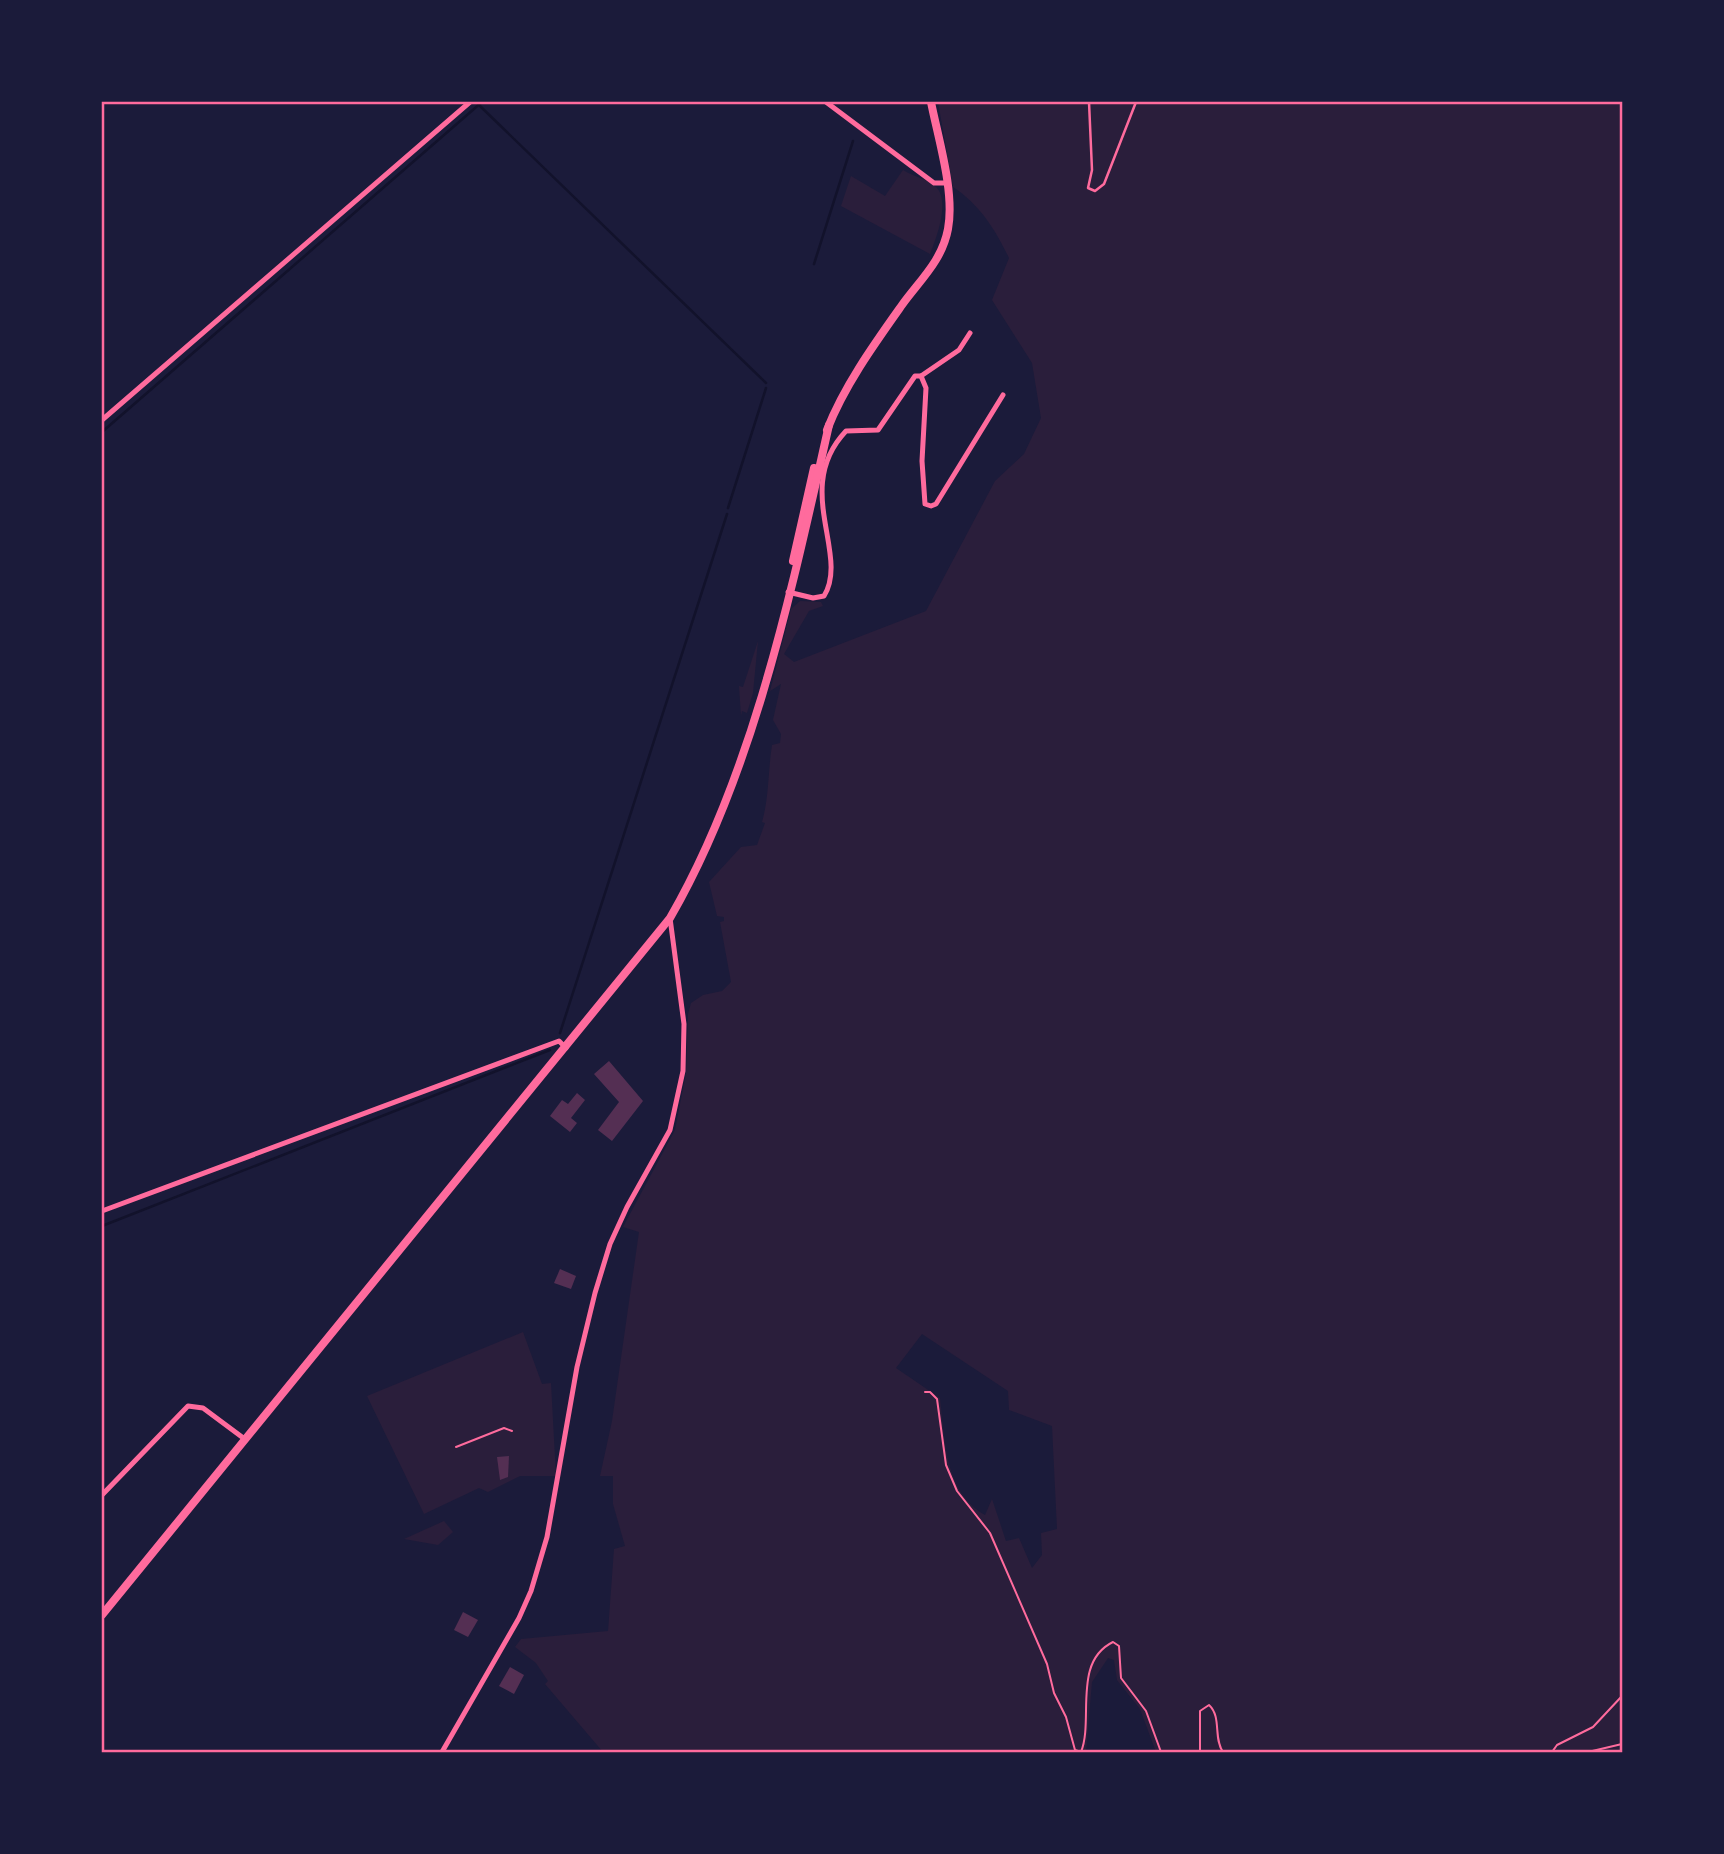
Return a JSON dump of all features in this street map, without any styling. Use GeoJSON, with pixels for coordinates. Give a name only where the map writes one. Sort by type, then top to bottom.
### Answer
{"type":"FeatureCollection","features":[{"type":"Feature","properties":{"kind":"main road"},"geometry":{"type":"LineString","coordinates":[[102,1615],[670,918],[703,859],[758,702],[806,534],[829,425],[902,304],[932,269],[942,250],[948,228],[946,183],[931,102]]}},
{"type":"Feature","properties":{"kind":"street"},"geometry":{"type":"LineString","coordinates":[[102,420],[471,102]]}},
{"type":"Feature","properties":{"kind":"street"},"geometry":{"type":"LineString","coordinates":[[825,102],[934,183],[946,183]]}},
{"type":"Feature","properties":{"kind":"street"},"geometry":{"type":"LineString","coordinates":[[788,592],[813,598],[824,596],[829,588],[831,576],[822,512],[822,484],[824,469],[840,437],[851,429],[872,432],[878,430],[915,376],[921,376],[959,351],[970,333]]}},
{"type":"Feature","properties":{"kind":"street"},"geometry":{"type":"LineString","coordinates":[[921,376],[926,388],[922,461],[925,505],[936,505],[1003,395]]}},
{"type":"Feature","properties":{"kind":"street"},"geometry":{"type":"LineString","coordinates":[[442,1752],[519,1618],[531,1591],[547,1537],[577,1367],[595,1293],[610,1244],[627,1207],[670,1130],[683,1071],[684,1024],[670,918]]}},
{"type":"Feature","properties":{"kind":"street"},"geometry":{"type":"LineString","coordinates":[[102,1211],[559,1041],[566,1048]]}},
{"type":"Feature","properties":{"kind":"street"},"geometry":{"type":"LineString","coordinates":[[102,1495],[188,1406],[203,1408],[246,1440]]}},
{"type":"Feature","properties":{"kind":"lane"},"geometry":{"type":"LineString","coordinates":[[1089,102],[1092,170],[1088,188],[1095,191],[1104,184],[1136,102]]}},
{"type":"Feature","properties":{"kind":"path"},"geometry":{"type":"LineString","coordinates":[[925,1392],[930,1392],[937,1399],[946,1465],[957,1491],[990,1533],[1047,1664],[1054,1693],[1066,1717],[1075,1750],[1081,1752],[1084,1744],[1084,1709],[1090,1670],[1105,1646],[1113,1642],[1119,1646],[1121,1678],[1146,1711],[1161,1752]]}},
{"type":"Feature","properties":{"kind":"path"},"geometry":{"type":"LineString","coordinates":[[456,1447],[504,1428],[512,1432]]}},
{"type":"Feature","properties":{"kind":"path"},"geometry":{"type":"LineString","coordinates":[[1552,1752],[1557,1745],[1593,1727],[1622,1696]]}},
{"type":"Feature","properties":{"kind":"path"},"geometry":{"type":"LineString","coordinates":[[1200,1752],[1200,1711],[1209,1705],[1213,1709],[1217,1725],[1216,1742],[1223,1752]]}},
{"type":"Feature","properties":{"kind":"path"},"geometry":{"type":"LineString","coordinates":[[1588,1752],[1622,1744]]}},
{"type":"Feature","properties":{"kind":"shaded area"},"geometry":{"type":"Polygon","coordinates":[[[938,102],[1622,102],[1622,1752],[1156,1752],[1140,1709],[1117,1680],[1114,1660],[1108,1658],[1092,1682],[1086,1752],[603,1752],[545,1684],[548,1681],[536,1663],[515,1647],[521,1639],[608,1631],[614,1549],[625,1546],[613,1504],[613,1476],[600,1476],[612,1421],[639,1232],[623,1227],[675,1130],[686,1073],[688,1014],[691,1003],[703,995],[722,991],[731,982],[720,922],[724,921],[724,917],[717,916],[709,882],[741,847],[757,845],[765,823],[762,822],[772,745],[780,743],[781,734],[773,720],[781,684],[770,691],[791,609],[800,601],[821,602],[823,606],[809,611],[784,654],[794,662],[926,611],[995,481],[1024,454],[1041,418],[1032,363],[992,300],[1009,258],[986,218],[953,187],[938,102]],[[922,1334],[896,1368],[940,1398],[949,1463],[961,1493],[985,1515],[992,1499],[1006,1541],[1019,1538],[1032,1568],[1042,1555],[1041,1533],[1057,1529],[1052,1426],[1009,1410],[1008,1391],[922,1334]]]}},
{"type":"Feature","properties":{"kind":"shaded area"},"geometry":{"type":"Polygon","coordinates":[[[903,170],[929,182],[941,195],[941,221],[930,254],[841,206],[851,176],[885,196],[903,170]]]}},
{"type":"Feature","properties":{"kind":"shaded area"},"geometry":{"type":"Polygon","coordinates":[[[758,641],[753,693],[747,713],[742,711],[741,716],[739,686],[743,687],[758,641]]]}},
{"type":"Feature","properties":{"kind":"shaded area"},"geometry":{"type":"Polygon","coordinates":[[[523,1332],[542,1384],[551,1383],[556,1476],[520,1476],[488,1492],[479,1488],[424,1514],[367,1396],[523,1332]]]}},
{"type":"Feature","properties":{"kind":"shaded area"},"geometry":{"type":"Polygon","coordinates":[[[444,1521],[453,1532],[438,1545],[404,1539],[444,1521]]]}},
{"type":"Feature","properties":{"kind":"building"},"geometry":{"type":"Polygon","coordinates":[[[609,1061],[643,1101],[612,1141],[598,1130],[619,1102],[594,1074],[609,1061]]]}},
{"type":"Feature","properties":{"kind":"building"},"geometry":{"type":"Polygon","coordinates":[[[577,1093],[585,1100],[571,1118],[577,1123],[570,1132],[550,1116],[562,1100],[568,1104],[577,1093]]]}},
{"type":"Feature","properties":{"kind":"building"},"geometry":{"type":"Polygon","coordinates":[[[560,1269],[576,1276],[571,1289],[554,1283],[560,1269]]]}},
{"type":"Feature","properties":{"kind":"building"},"geometry":{"type":"Polygon","coordinates":[[[509,1456],[508,1477],[500,1480],[497,1457],[509,1456]]]}},
{"type":"Feature","properties":{"kind":"building"},"geometry":{"type":"Polygon","coordinates":[[[463,1612],[478,1620],[468,1637],[454,1630],[463,1612]]]}},
{"type":"Feature","properties":{"kind":"building"},"geometry":{"type":"Polygon","coordinates":[[[510,1667],[524,1675],[514,1694],[499,1686],[510,1667]]]}},
{"type":"Feature","properties":{"kind":"waterway"},"geometry":{"type":"LineString","coordinates":[[102,432],[482,102]]}},
{"type":"Feature","properties":{"kind":"waterway"},"geometry":{"type":"LineString","coordinates":[[480,106],[766,383]]}},
{"type":"Feature","properties":{"kind":"waterway"},"geometry":{"type":"LineString","coordinates":[[814,264],[853,141]]}},
{"type":"Feature","properties":{"kind":"waterway"},"geometry":{"type":"LineString","coordinates":[[728,508],[766,388]]}},
{"type":"Feature","properties":{"kind":"waterway"},"geometry":{"type":"LineString","coordinates":[[560,1033],[727,514]]}},
{"type":"Feature","properties":{"kind":"waterway"},"geometry":{"type":"LineString","coordinates":[[102,1226],[550,1050]]}}]}
